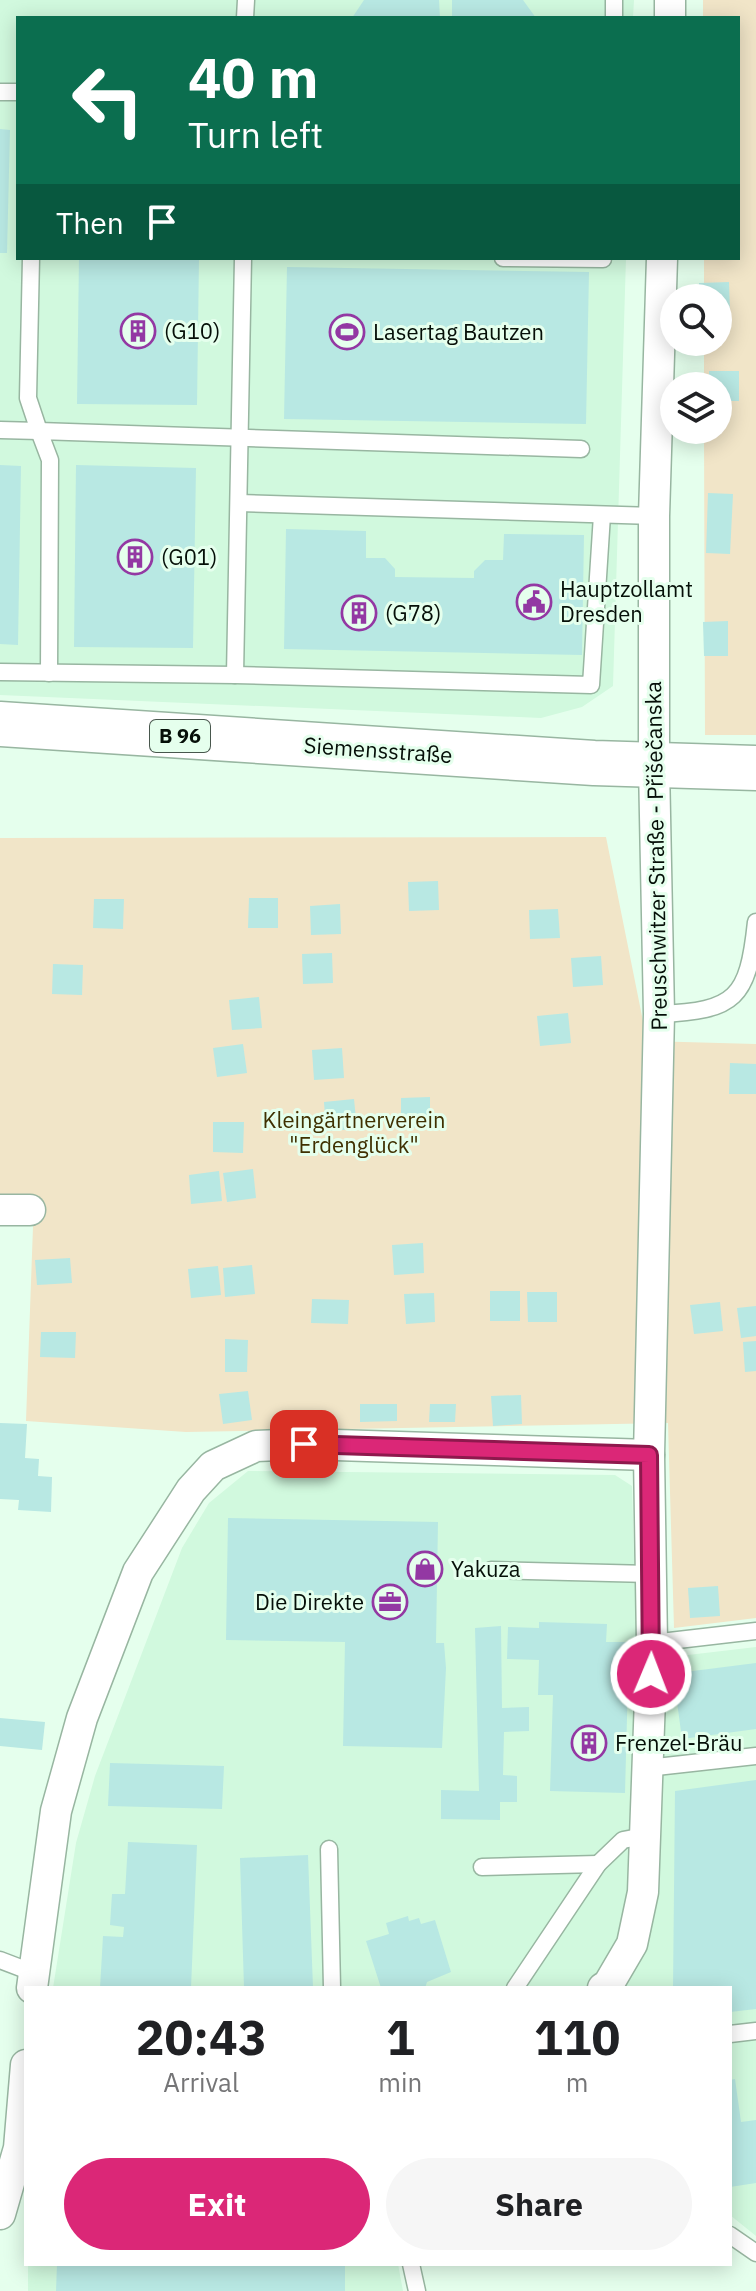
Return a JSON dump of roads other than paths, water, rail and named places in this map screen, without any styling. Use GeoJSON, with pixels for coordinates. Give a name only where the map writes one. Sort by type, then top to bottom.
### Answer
{"type":"FeatureCollection","features":[{"type":"Feature","properties":{"kind":"main road","name":"Siemensstraße"},"geometry":{"type":"LineString","coordinates":[[0,724],[654,766],[756,768]]}},
{"type":"Feature","properties":{"kind":"street","name":"Preuschwitzer Straße - Přišečanska"},"geometry":{"type":"LineString","coordinates":[[606,1986],[632,1944],[643,1892],[652,1643],[649,1455],[659,1014],[654,766],[654,516],[662,260]]}},
{"type":"Feature","properties":{"kind":"street"},"geometry":{"type":"LineString","coordinates":[[0,1210],[30,1210]]}},
{"type":"Feature","properties":{"kind":"street"},"geometry":{"type":"LineString","coordinates":[[33,1980],[56,1811],[82,1718],[138,1572],[191,1490],[213,1466],[256,1446],[304,1444],[649,1455]]}},
{"type":"Feature","properties":{"kind":"street"},"geometry":{"type":"LineString","coordinates":[[0,2214],[19,2148],[24,2089]]}},
{"type":"Feature","properties":{"kind":"lane"},"geometry":{"type":"LineString","coordinates":[[31,260],[28,398],[50,460],[49,673]]}},
{"type":"Feature","properties":{"kind":"lane"},"geometry":{"type":"LineString","coordinates":[[235,675],[243,260]]}},
{"type":"Feature","properties":{"kind":"lane"},"geometry":{"type":"LineString","coordinates":[[0,430],[581,449]]}},
{"type":"Feature","properties":{"kind":"lane"},"geometry":{"type":"LineString","coordinates":[[239,503],[654,516]]}},
{"type":"Feature","properties":{"kind":"lane"},"geometry":{"type":"LineString","coordinates":[[0,672],[591,685],[602,515]]}},
{"type":"Feature","properties":{"kind":"lane"},"geometry":{"type":"LineString","coordinates":[[659,1014],[691,1013],[727,1002],[743,987],[753,951],[756,922]]}},
{"type":"Feature","properties":{"kind":"lane"},"geometry":{"type":"LineString","coordinates":[[491,1570],[650,1574]]}},
{"type":"Feature","properties":{"kind":"lane"},"geometry":{"type":"LineString","coordinates":[[652,1643],[756,1631]]}},
{"type":"Feature","properties":{"kind":"lane"},"geometry":{"type":"LineString","coordinates":[[647,1768],[756,1756]]}},
{"type":"Feature","properties":{"kind":"lane"},"geometry":{"type":"LineString","coordinates":[[516,1986],[598,1864],[623,1840],[644,1836]]}},
{"type":"Feature","properties":{"kind":"lane"},"geometry":{"type":"LineString","coordinates":[[329,1849],[332,1986]]}},
{"type":"Feature","properties":{"kind":"lane"},"geometry":{"type":"LineString","coordinates":[[482,1867],[598,1864]]}},
{"type":"Feature","properties":{"kind":"lane"},"geometry":{"type":"LineString","coordinates":[[0,1960],[33,1980]]}},
{"type":"Feature","properties":{"kind":"lane"},"geometry":{"type":"LineString","coordinates":[[732,2034],[756,2031]]}},
{"type":"Feature","properties":{"kind":"lane"},"geometry":{"type":"LineString","coordinates":[[732,2236],[756,2253]]}},
{"type":"Feature","properties":{"kind":"lane"},"geometry":{"type":"LineString","coordinates":[[411,2266],[417,2291]]}},
{"type":"Feature","properties":{"kind":"place","name":"(G10)"},"geometry":{"type":"Point","coordinates":[138,331]}},
{"type":"Feature","properties":{"kind":"place","name":"Lasertag Bautzen"},"geometry":{"type":"Point","coordinates":[347,332]}},
{"type":"Feature","properties":{"kind":"place","name":"(G01)"},"geometry":{"type":"Point","coordinates":[135,557]}},
{"type":"Feature","properties":{"kind":"place","name":"Hauptzollamt Dresden"},"geometry":{"type":"Point","coordinates":[534,602]}},
{"type":"Feature","properties":{"kind":"place","name":"(G78)"},"geometry":{"type":"Point","coordinates":[359,613]}},
{"type":"Feature","properties":{"kind":"place","name":"Yakuza"},"geometry":{"type":"Point","coordinates":[425,1569]}},
{"type":"Feature","properties":{"kind":"place","name":"Die Direkte"},"geometry":{"type":"Point","coordinates":[390,1602]}},
{"type":"Feature","properties":{"kind":"place","name":"Frenzel-Bräu"},"geometry":{"type":"Point","coordinates":[589,1743]}},
{"type":"Feature","properties":{"kind":"park label","name":"Kleingärtnerverein \"Erdenglück\""},"geometry":{"type":"Point","coordinates":[354,1132]}}]}
